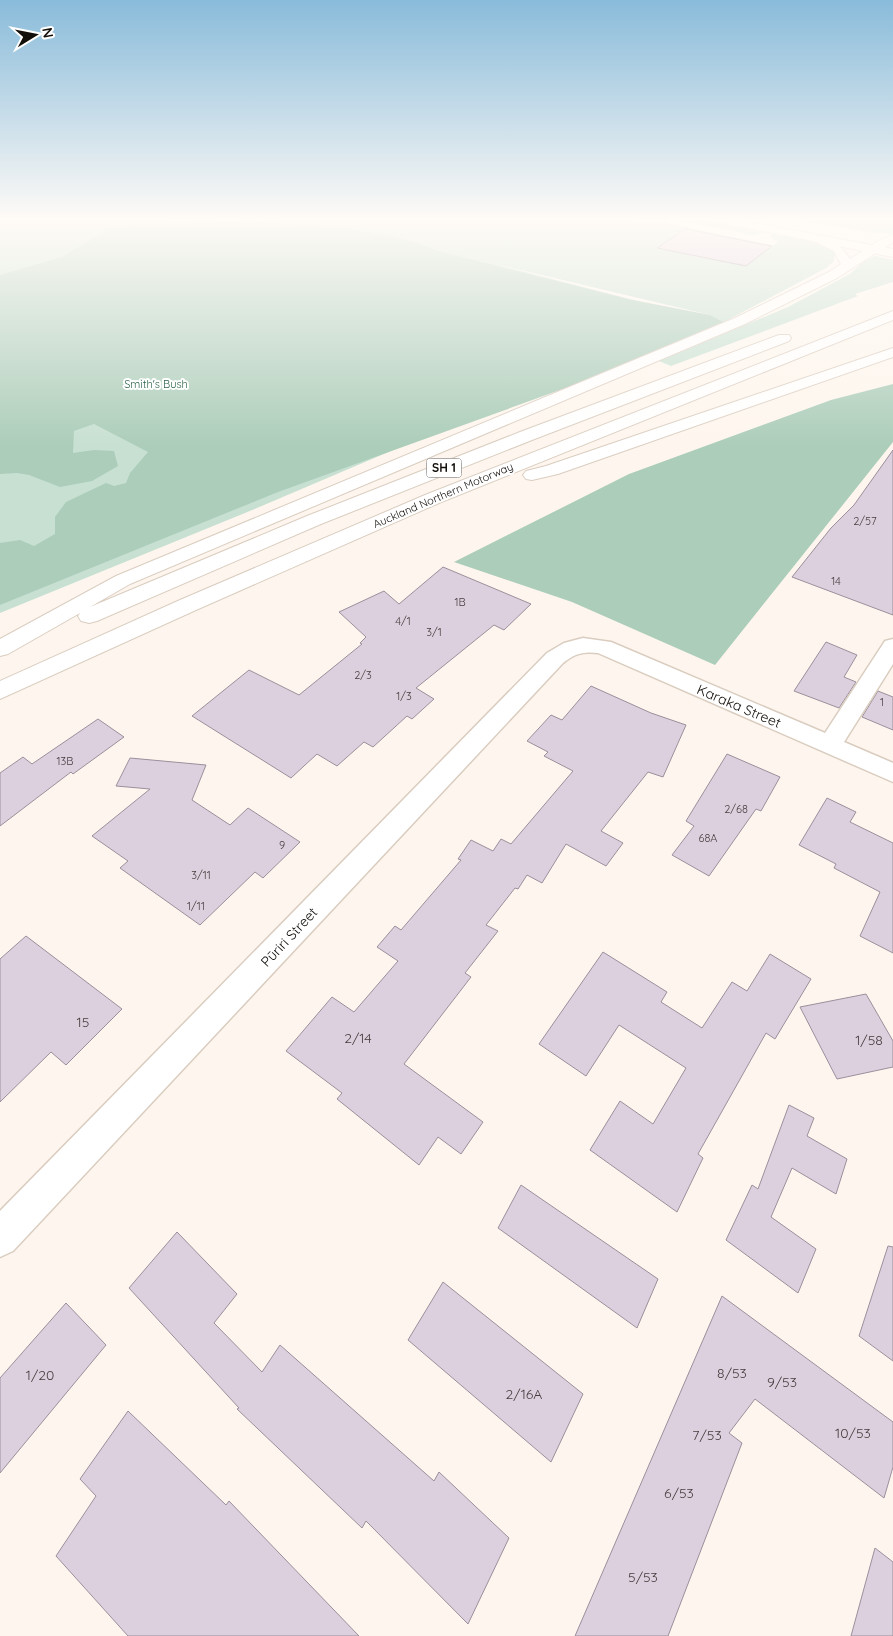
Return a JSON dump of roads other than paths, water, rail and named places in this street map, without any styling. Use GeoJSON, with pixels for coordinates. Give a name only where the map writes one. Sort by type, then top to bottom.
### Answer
{"type":"FeatureCollection","features":[{"type":"Feature","properties":{"kind":"main road"},"geometry":{"type":"LineString","coordinates":[[0,649],[123,580],[731,324],[797,294]]}},
{"type":"Feature","properties":{"kind":"main road","name":"Auckland Northern Motorway"},"geometry":{"type":"LineString","coordinates":[[0,690],[188,605],[432,499],[893,315]]}},
{"type":"Feature","properties":{"kind":"main road","name":"Auckland Northern Motorway"},"geometry":{"type":"LineString","coordinates":[[0,654],[314,520],[526,436],[801,332]]}},
{"type":"Feature","properties":{"kind":"main road"},"geometry":{"type":"LineString","coordinates":[[432,499],[552,470],[893,352]]}},
{"type":"Feature","properties":{"kind":"street","name":"Karaka Street"},"geometry":{"type":"LineString","coordinates":[[583,644],[602,647],[632,659],[893,773]]}},
{"type":"Feature","properties":{"kind":"street","name":"Pūriri Street"},"geometry":{"type":"LineString","coordinates":[[0,1238],[555,658],[570,647],[583,644]]}},
{"type":"Feature","properties":{"kind":"street"},"geometry":{"type":"LineString","coordinates":[[830,745],[883,682],[893,646]]}},
{"type":"Feature","properties":{"kind":"park label","name":"Smith's Bush"},"geometry":{"type":"Point","coordinates":[156,384]}}]}
